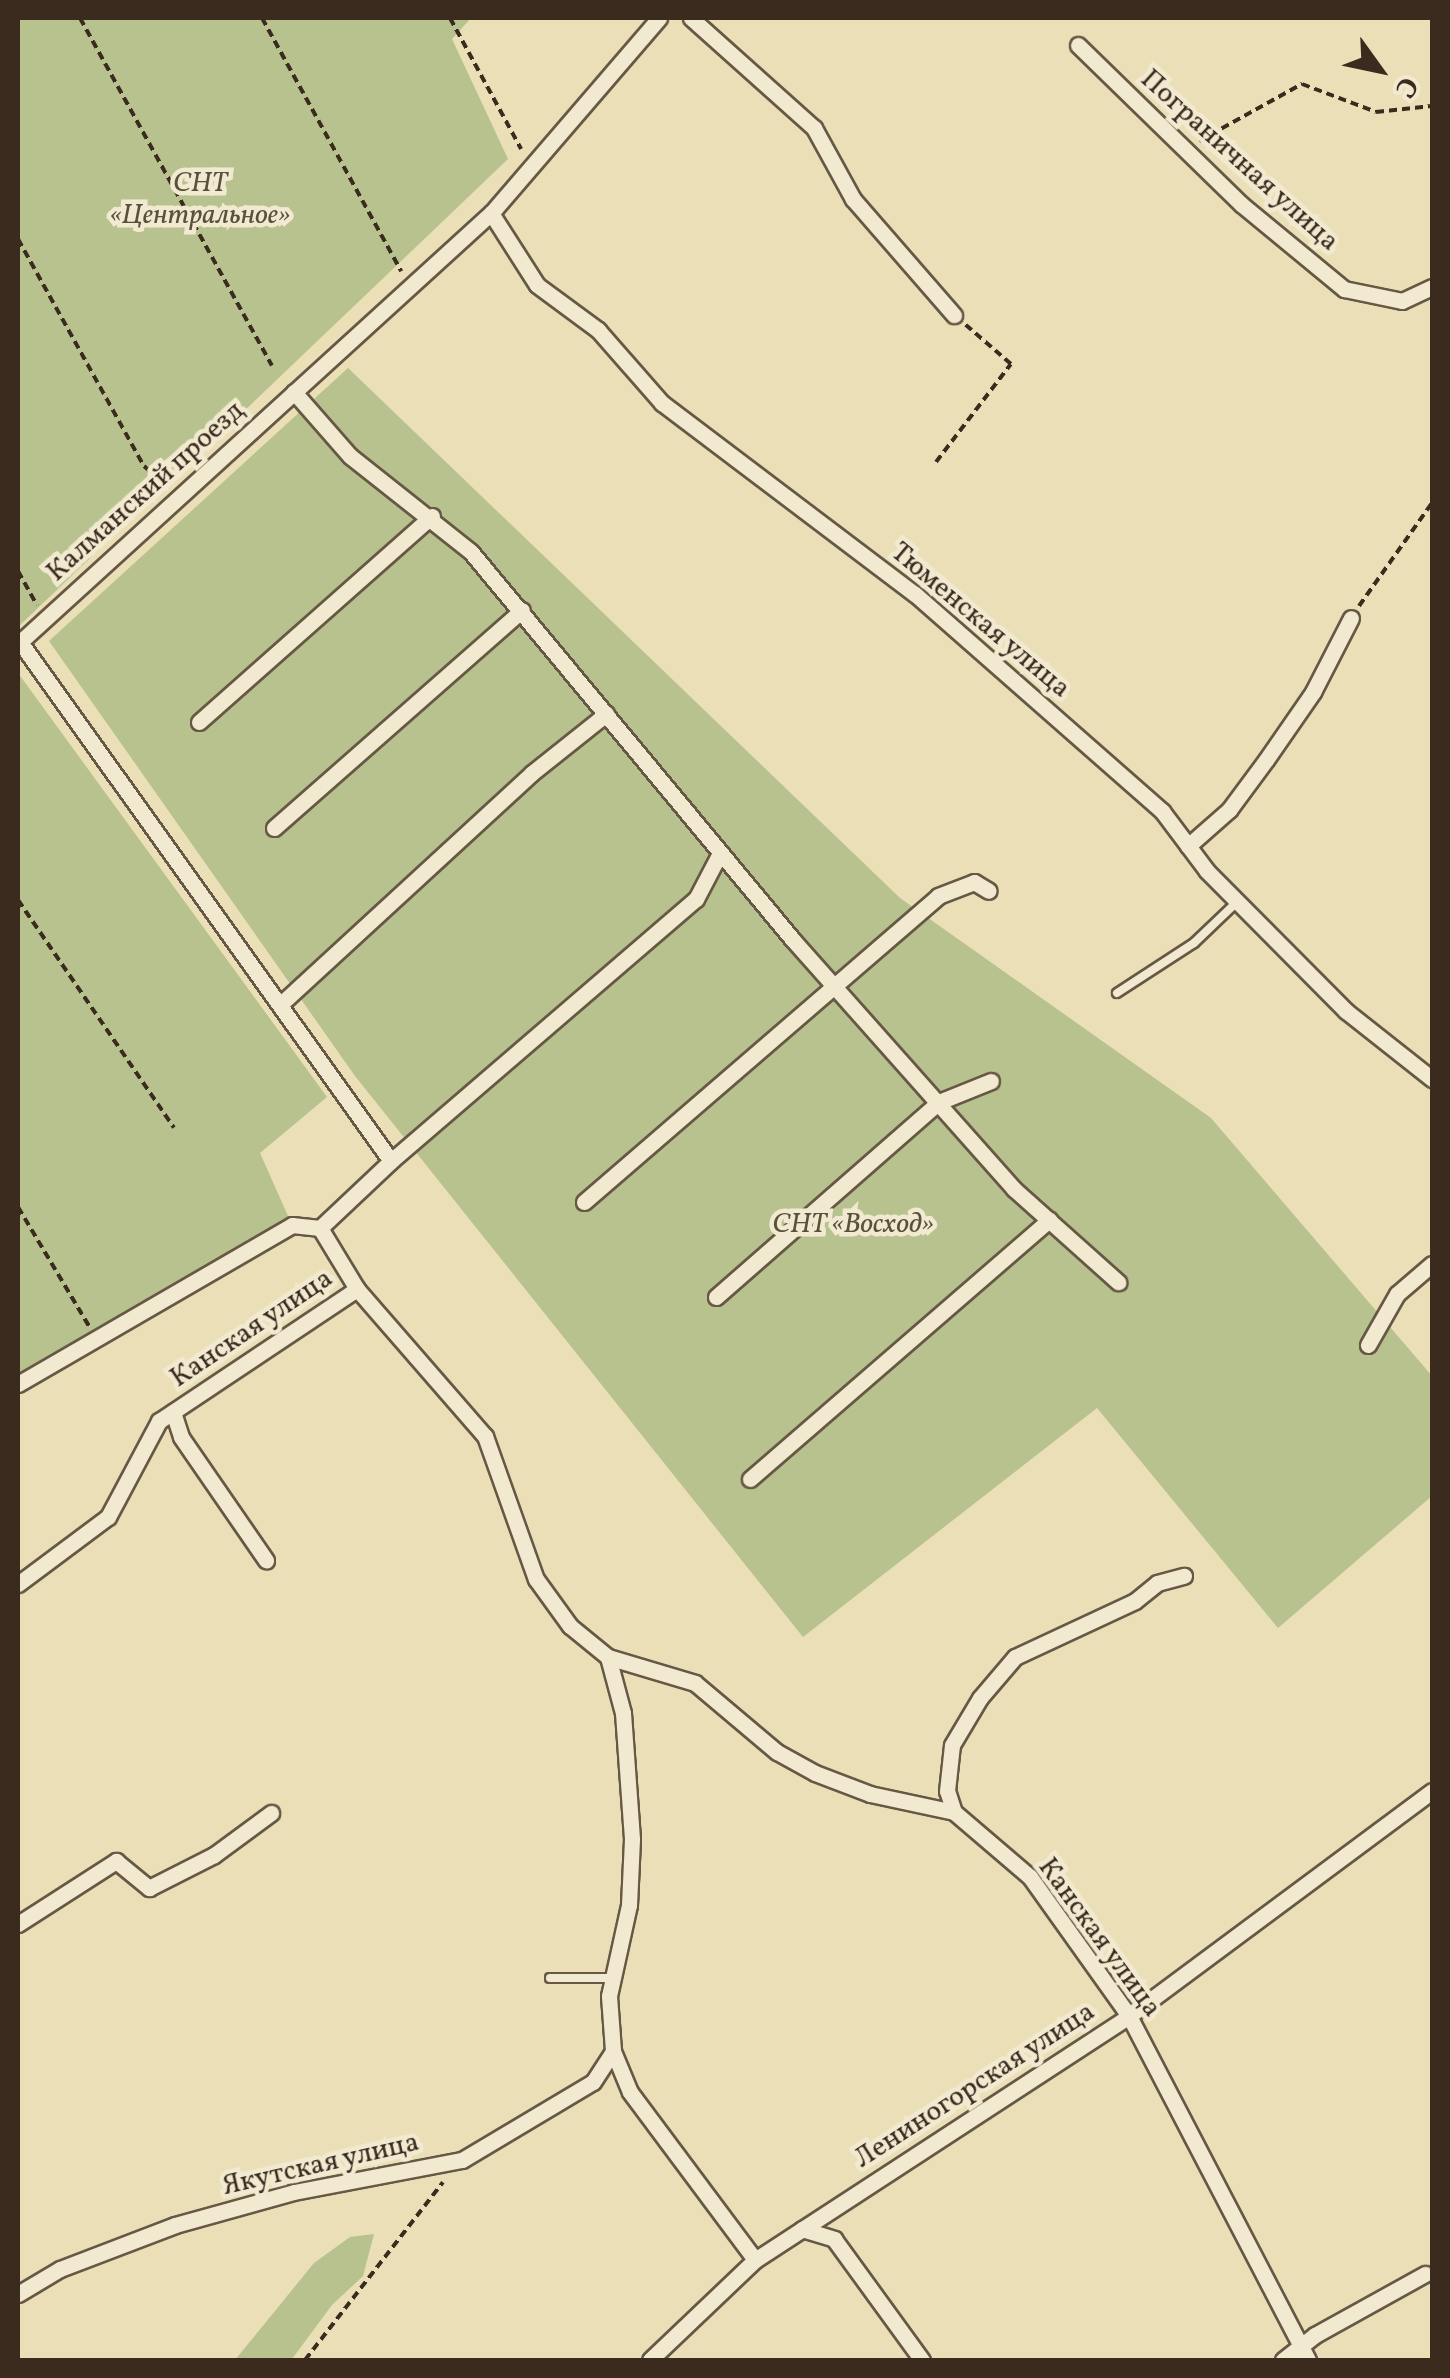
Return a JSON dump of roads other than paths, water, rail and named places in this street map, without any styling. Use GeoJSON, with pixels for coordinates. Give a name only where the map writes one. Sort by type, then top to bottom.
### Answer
{"type":"FeatureCollection","features":[{"type":"Feature","properties":{"kind":"street","name":"Калманский проезд"},"geometry":{"type":"LineString","coordinates":[[391,1160],[282,1002],[20,642],[491,212],[660,18]]}},
{"type":"Feature","properties":{"kind":"street"},"geometry":{"type":"LineString","coordinates":[[691,18],[814,128],[853,199],[954,315]]}},
{"type":"Feature","properties":{"kind":"street","name":"Пограничная улица"},"geometry":{"type":"LineString","coordinates":[[1078,46],[1185,149],[1344,289],[1402,301],[1432,288]]}},
{"type":"Feature","properties":{"kind":"street","name":"Тюменская улица"},"geometry":{"type":"LineString","coordinates":[[491,212],[537,285],[598,330],[662,403],[915,594],[1162,811],[1238,901],[1346,1011],[1432,1079]]}},
{"type":"Feature","properties":{"kind":"street"},"geometry":{"type":"LineString","coordinates":[[294,392],[350,456],[432,516],[522,610],[720,853],[938,1102],[1049,1220],[1118,1282]]}},
{"type":"Feature","properties":{"kind":"street"},"geometry":{"type":"LineString","coordinates":[[200,722],[432,516]]}},
{"type":"Feature","properties":{"kind":"street"},"geometry":{"type":"LineString","coordinates":[[274,828],[522,610]]}},
{"type":"Feature","properties":{"kind":"street"},"geometry":{"type":"LineString","coordinates":[[1188,846],[1229,810],[1266,760],[1322,676],[1350,618]]}},
{"type":"Feature","properties":{"kind":"street"},"geometry":{"type":"LineString","coordinates":[[282,1002],[503,799],[606,714]]}},
{"type":"Feature","properties":{"kind":"street"},"geometry":{"type":"LineString","coordinates":[[18,1384],[292,1226],[320,1228],[391,1160],[696,899],[720,853]]}},
{"type":"Feature","properties":{"kind":"street"},"geometry":{"type":"LineString","coordinates":[[584,1202],[938,896],[974,882],[989,891]]}},
{"type":"Feature","properties":{"kind":"street"},"geometry":{"type":"LineString","coordinates":[[716,1296],[938,1102],[991,1082]]}},
{"type":"Feature","properties":{"kind":"street"},"geometry":{"type":"LineString","coordinates":[[750,1478],[1049,1220]]}},
{"type":"Feature","properties":{"kind":"street"},"geometry":{"type":"LineString","coordinates":[[320,1228],[357,1289]]}},
{"type":"Feature","properties":{"kind":"street"},"geometry":{"type":"LineString","coordinates":[[1368,1345],[1398,1294],[1432,1264]]}},
{"type":"Feature","properties":{"kind":"street","name":"Канская улица"},"geometry":{"type":"LineString","coordinates":[[18,1584],[108,1517],[160,1421],[357,1289],[485,1436],[536,1579],[570,1626],[608,1656],[695,1683],[778,1752],[816,1774],[870,1794],[954,1812],[1030,1877],[1129,2016],[1305,2354]]}},
{"type":"Feature","properties":{"kind":"street"},"geometry":{"type":"LineString","coordinates":[[173,1412],[180,1437],[266,1560]]}},
{"type":"Feature","properties":{"kind":"street"},"geometry":{"type":"LineString","coordinates":[[954,1812],[947,1791],[952,1746],[980,1698],[1015,1657],[1135,1600],[1157,1583],[1184,1576]]}},
{"type":"Feature","properties":{"kind":"street"},"geometry":{"type":"LineString","coordinates":[[608,1656],[623,1713],[632,1840],[629,1905],[612,1978],[613,2051],[630,2092],[755,2260]]}},
{"type":"Feature","properties":{"kind":"street","name":"Лениногорская улица"},"geometry":{"type":"LineString","coordinates":[[650,2360],[755,2260],[1129,2016],[1432,1791]]}},
{"type":"Feature","properties":{"kind":"street"},"geometry":{"type":"LineString","coordinates":[[18,1924],[116,1862],[149,1888],[214,1855],[271,1813]]}},
{"type":"Feature","properties":{"kind":"street","name":"Якутская улица"},"geometry":{"type":"LineString","coordinates":[[18,2294],[60,2268],[175,2225],[294,2192],[462,2160],[593,2082],[613,2051]]}},
{"type":"Feature","properties":{"kind":"street"},"geometry":{"type":"LineString","coordinates":[[802,2229],[834,2239],[922,2360]]}},
{"type":"Feature","properties":{"kind":"street"},"geometry":{"type":"LineString","coordinates":[[1283,2360],[1305,2354],[1315,2334],[1425,2274]]}},
{"type":"Feature","properties":{"kind":"lane"},"geometry":{"type":"LineString","coordinates":[[1117,993],[1194,943],[1238,901]]}},
{"type":"Feature","properties":{"kind":"lane"},"geometry":{"type":"LineString","coordinates":[[550,1978],[612,1978]]}},
{"type":"Feature","properties":{"kind":"park label","name":"СНТ «Центральное»"},"geometry":{"type":"Point","coordinates":[200,200]}},
{"type":"Feature","properties":{"kind":"park label","name":"СНТ «Восход»"},"geometry":{"type":"Point","coordinates":[853,1225]}}]}
